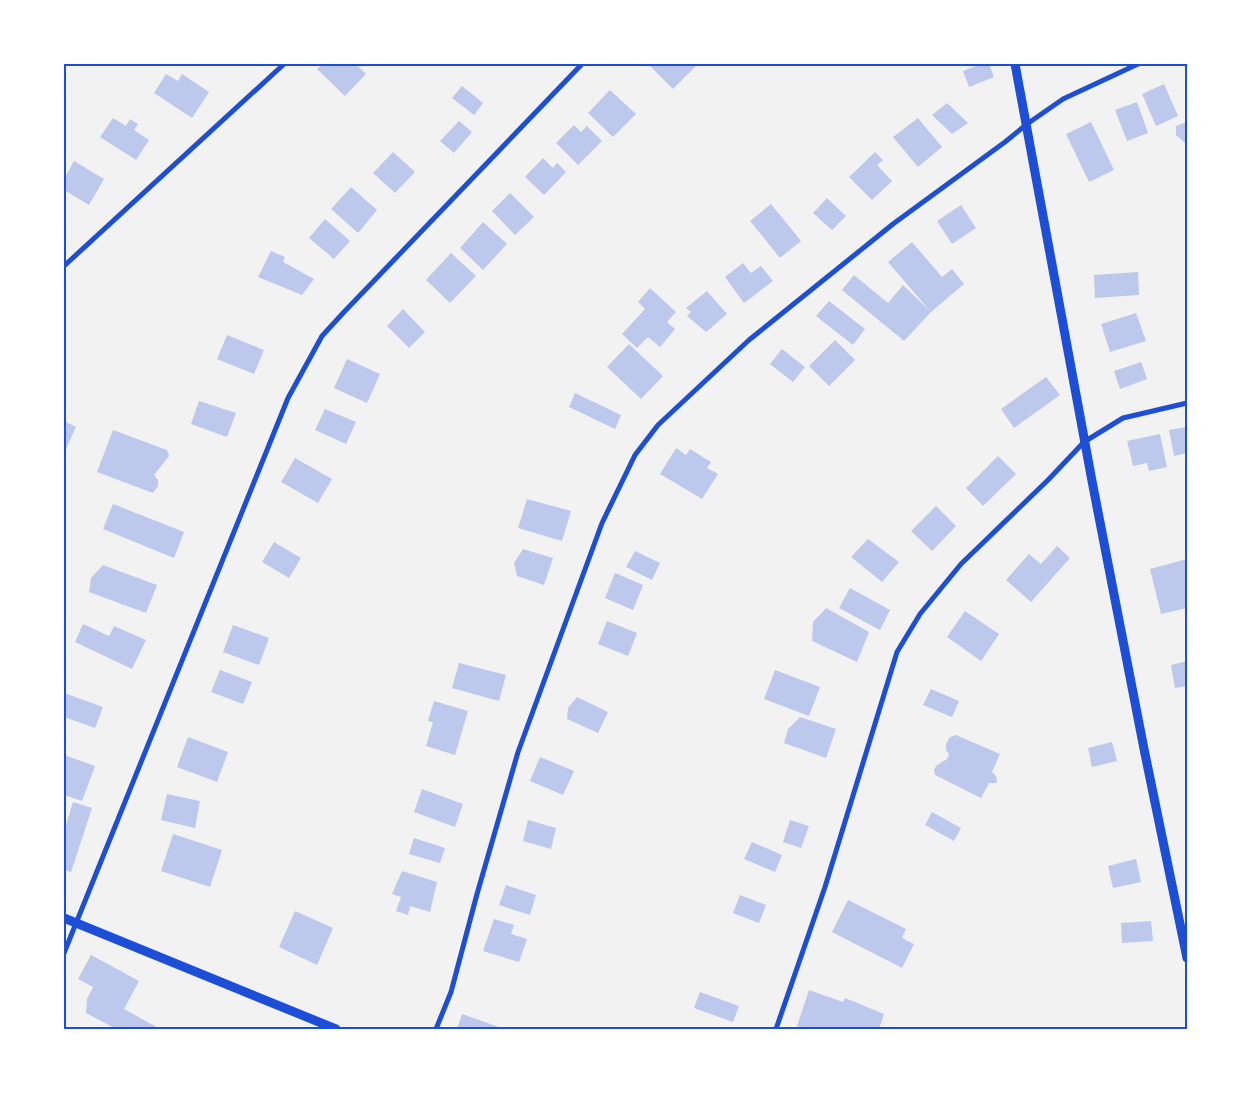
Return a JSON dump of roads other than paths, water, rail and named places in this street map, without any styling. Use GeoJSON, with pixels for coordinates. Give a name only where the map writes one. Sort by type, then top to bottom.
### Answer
{"type":"FeatureCollection","features":[{"type":"Feature","properties":{"kind":"street"},"geometry":{"type":"LineString","coordinates":[[64,266],[284,64]]}},
{"type":"Feature","properties":{"kind":"street"},"geometry":{"type":"LineString","coordinates":[[64,953],[252,485],[288,398],[311,354],[322,336],[344,312],[582,64]]}},
{"type":"Feature","properties":{"kind":"street"},"geometry":{"type":"LineString","coordinates":[[1015,64],[1084,442],[1187,958]]}},
{"type":"Feature","properties":{"kind":"street"},"geometry":{"type":"LineString","coordinates":[[436,1029],[451,992],[476,894],[518,752],[602,524],[635,455],[658,425],[749,340],[893,224],[1006,142],[1027,124],[1063,100],[1138,64]]}},
{"type":"Feature","properties":{"kind":"street"},"geometry":{"type":"LineString","coordinates":[[776,1029],[825,887],[897,652],[920,614],[961,564],[1049,479],[1084,442],[1123,418],[1187,403]]}},
{"type":"Feature","properties":{"kind":"street"},"geometry":{"type":"LineString","coordinates":[[64,918],[336,1029]]}}]}
